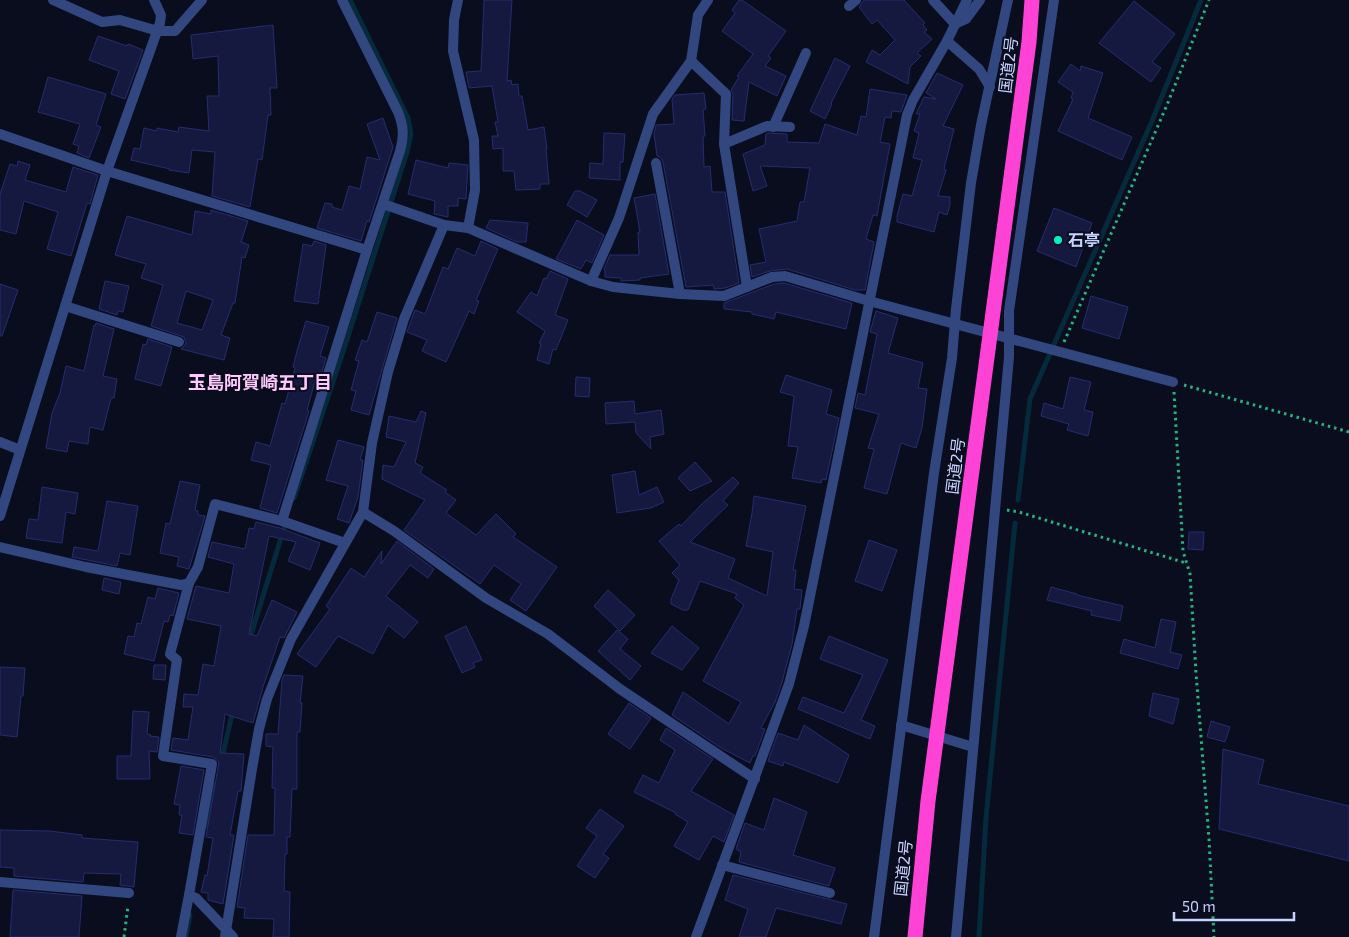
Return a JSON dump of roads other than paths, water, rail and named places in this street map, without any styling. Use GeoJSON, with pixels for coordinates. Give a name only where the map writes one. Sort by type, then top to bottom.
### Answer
{"type":"FeatureCollection","features":[{"type":"Feature","properties":{"kind":"highway","name":"国道2号"},"geometry":{"type":"LineString","coordinates":[[915,937],[928,801],[1029,42],[1032,0]]}},
{"type":"Feature","properties":{"kind":"street"},"geometry":{"type":"LineString","coordinates":[[53,0],[102,22],[120,20],[158,31],[175,31],[202,0]]}},
{"type":"Feature","properties":{"kind":"street"},"geometry":{"type":"LineString","coordinates":[[0,516],[107,171],[158,31],[161,15],[154,0]]}},
{"type":"Feature","properties":{"kind":"street"},"geometry":{"type":"LineString","coordinates":[[282,521],[367,250],[387,206],[404,136],[403,125],[398,112],[342,0]]}},
{"type":"Feature","properties":{"kind":"street"},"geometry":{"type":"LineString","coordinates":[[458,0],[454,20],[453,51],[474,140],[475,190],[468,228]]}},
{"type":"Feature","properties":{"kind":"street"},"geometry":{"type":"LineString","coordinates":[[590,281],[619,218],[653,114],[691,61],[698,15],[708,0]]}},
{"type":"Feature","properties":{"kind":"street"},"geometry":{"type":"LineString","coordinates":[[933,0],[955,24]]}},
{"type":"Feature","properties":{"kind":"street"},"geometry":{"type":"LineString","coordinates":[[696,937],[789,684],[804,626],[907,115],[924,78],[947,40],[967,0]]}},
{"type":"Feature","properties":{"kind":"street"},"geometry":{"type":"LineString","coordinates":[[955,24],[966,19],[980,0]]}},
{"type":"Feature","properties":{"kind":"street"},"geometry":{"type":"LineString","coordinates":[[874,937],[934,473],[952,358],[971,184],[981,124],[1008,0]]}},
{"type":"Feature","properties":{"kind":"street"},"geometry":{"type":"LineString","coordinates":[[956,937],[1009,357],[1009,311],[1054,0]]}},
{"type":"Feature","properties":{"kind":"street"},"geometry":{"type":"LineString","coordinates":[[947,40],[979,69],[990,87]]}},
{"type":"Feature","properties":{"kind":"street"},"geometry":{"type":"LineString","coordinates":[[773,127],[806,53]]}},
{"type":"Feature","properties":{"kind":"street"},"geometry":{"type":"LineString","coordinates":[[691,61],[726,94],[724,144],[747,287]]}},
{"type":"Feature","properties":{"kind":"street"},"geometry":{"type":"LineString","coordinates":[[724,144],[767,126],[790,127]]}},
{"type":"Feature","properties":{"kind":"street"},"geometry":{"type":"LineString","coordinates":[[0,134],[107,171],[367,250]]}},
{"type":"Feature","properties":{"kind":"street"},"geometry":{"type":"LineString","coordinates":[[656,164],[680,294]]}},
{"type":"Feature","properties":{"kind":"street"},"geometry":{"type":"LineString","coordinates":[[387,206],[444,225],[468,228],[590,281],[613,287],[680,294],[724,296],[772,277],[785,276],[869,301],[1173,382]]}},
{"type":"Feature","properties":{"kind":"street"},"geometry":{"type":"LineString","coordinates":[[228,935],[252,769],[259,729],[267,699],[291,639],[363,512],[372,442],[388,372],[404,319],[444,225]]}},
{"type":"Feature","properties":{"kind":"street"},"geometry":{"type":"LineString","coordinates":[[65,306],[179,342]]}},
{"type":"Feature","properties":{"kind":"street"},"geometry":{"type":"LineString","coordinates":[[0,442],[20,450]]}},
{"type":"Feature","properties":{"kind":"street"},"geometry":{"type":"LineString","coordinates":[[181,937],[192,896],[212,764],[162,756],[177,660],[170,654],[189,583],[198,567],[215,504],[282,521],[345,543]]}},
{"type":"Feature","properties":{"kind":"street"},"geometry":{"type":"LineString","coordinates":[[363,512],[394,531],[486,598],[548,634],[620,689],[755,779]]}},
{"type":"Feature","properties":{"kind":"street"},"geometry":{"type":"LineString","coordinates":[[0,547],[86,567],[181,585],[189,583]]}},
{"type":"Feature","properties":{"kind":"street"},"geometry":{"type":"LineString","coordinates":[[901,725],[973,747]]}},
{"type":"Feature","properties":{"kind":"street"},"geometry":{"type":"LineString","coordinates":[[722,865],[830,893]]}},
{"type":"Feature","properties":{"kind":"street"},"geometry":{"type":"LineString","coordinates":[[0,882],[129,892]]}},
{"type":"Feature","properties":{"kind":"street"},"geometry":{"type":"LineString","coordinates":[[192,896],[228,935]]}},
{"type":"Feature","properties":{"kind":"waterway"},"geometry":{"type":"LineString","coordinates":[[294,498],[342,355],[407,152],[411,134],[408,118],[350,0]]}},
{"type":"Feature","properties":{"kind":"waterway"},"geometry":{"type":"LineString","coordinates":[[1018,500],[1030,399],[1152,121],[1201,0]]}},
{"type":"Feature","properties":{"kind":"waterway"},"geometry":{"type":"LineString","coordinates":[[249,641],[286,522]]}},
{"type":"Feature","properties":{"kind":"waterway"},"geometry":{"type":"LineString","coordinates":[[979,937],[986,818],[1015,523]]}},
{"type":"Feature","properties":{"kind":"waterway"},"geometry":{"type":"LineString","coordinates":[[222,758],[233,710]]}},
{"type":"Feature","properties":{"kind":"waterway"},"geometry":{"type":"LineString","coordinates":[[206,826],[215,785]]}},
{"type":"Feature","properties":{"kind":"waterway"},"geometry":{"type":"LineString","coordinates":[[186,937],[190,915]]}},
{"type":"Feature","properties":{"kind":"place","name":"石亭"},"geometry":{"type":"Point","coordinates":[1058,240]}},
{"type":"Feature","properties":{"kind":"district","name":"玉島阿賀崎五丁目"},"geometry":{"type":"Point","coordinates":[260,383]}}]}
